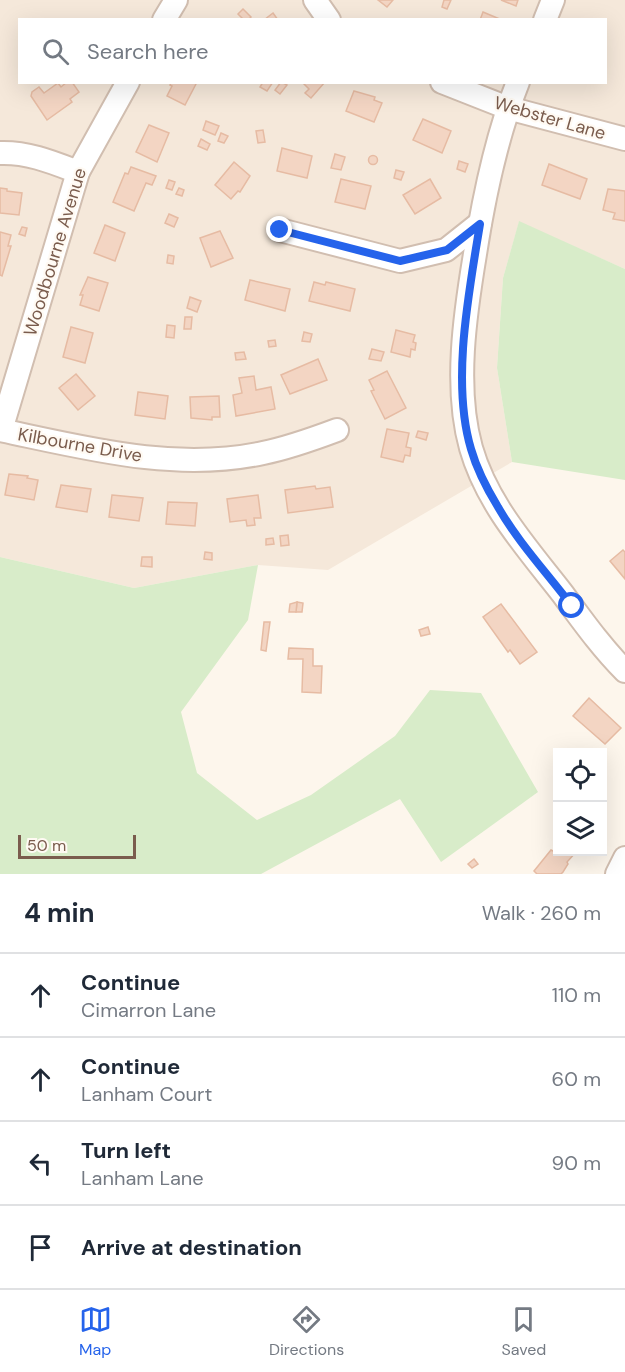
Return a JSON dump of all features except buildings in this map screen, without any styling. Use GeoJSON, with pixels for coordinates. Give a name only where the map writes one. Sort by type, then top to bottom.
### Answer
{"type":"FeatureCollection","features":[{"type":"Feature","properties":{"kind":"street"},"geometry":{"type":"LineString","coordinates":[[165,18],[176,0]]}},
{"type":"Feature","properties":{"kind":"street"},"geometry":{"type":"LineString","coordinates":[[315,0],[328,18]]}},
{"type":"Feature","properties":{"kind":"street"},"geometry":{"type":"LineString","coordinates":[[546,18],[553,0]]}},
{"type":"Feature","properties":{"kind":"street","name":"Woodbourne Avenue"},"geometry":{"type":"LineString","coordinates":[[0,430],[78,172],[127,84]]}},
{"type":"Feature","properties":{"kind":"street","name":"Webster Lane"},"geometry":{"type":"LineString","coordinates":[[447,84],[508,108],[625,139]]}},
{"type":"Feature","properties":{"kind":"street"},"geometry":{"type":"LineString","coordinates":[[518,84],[508,108],[479,230],[466,313],[463,370],[465,423],[479,471],[512,530],[598,641],[625,670]]}},
{"type":"Feature","properties":{"kind":"street"},"geometry":{"type":"LineString","coordinates":[[0,153],[25,154],[44,158],[78,172]]}},
{"type":"Feature","properties":{"kind":"street"},"geometry":{"type":"LineString","coordinates":[[280,230],[400,261],[447,250],[479,230]]}},
{"type":"Feature","properties":{"kind":"street","name":"Kilbourne Drive"},"geometry":{"type":"LineString","coordinates":[[0,430],[101,452],[163,459],[201,459],[262,453],[337,430]]}},
{"type":"Feature","properties":{"kind":"street"},"geometry":{"type":"LineString","coordinates":[[617,874],[625,858]]}},
{"type":"Feature","properties":{"kind":"shaded area"},"geometry":{"type":"Polygon","coordinates":[[[0,0],[625,0],[625,269],[519,222],[503,278],[497,368],[512,462],[328,570],[258,565],[134,588],[0,557],[0,0]]]}},
{"type":"Feature","properties":{"kind":"green space"},"geometry":{"type":"Polygon","coordinates":[[[519,221],[625,269],[625,480],[512,462],[497,368],[503,278],[519,221]]]}},
{"type":"Feature","properties":{"kind":"green space"},"geometry":{"type":"Polygon","coordinates":[[[0,557],[134,588],[258,565],[248,620],[181,712],[197,773],[257,820],[311,795],[395,736],[430,690],[481,693],[538,792],[441,862],[400,799],[261,874],[0,874],[0,557]]]}},
{"type":"Feature","properties":{"kind":"route"},"geometry":{"type":"LineString","coordinates":[[280,230],[400,261],[447,250],[480,224],[466,313],[463,370],[465,423],[471,450],[479,471],[512,530],[572,606]]}}]}
